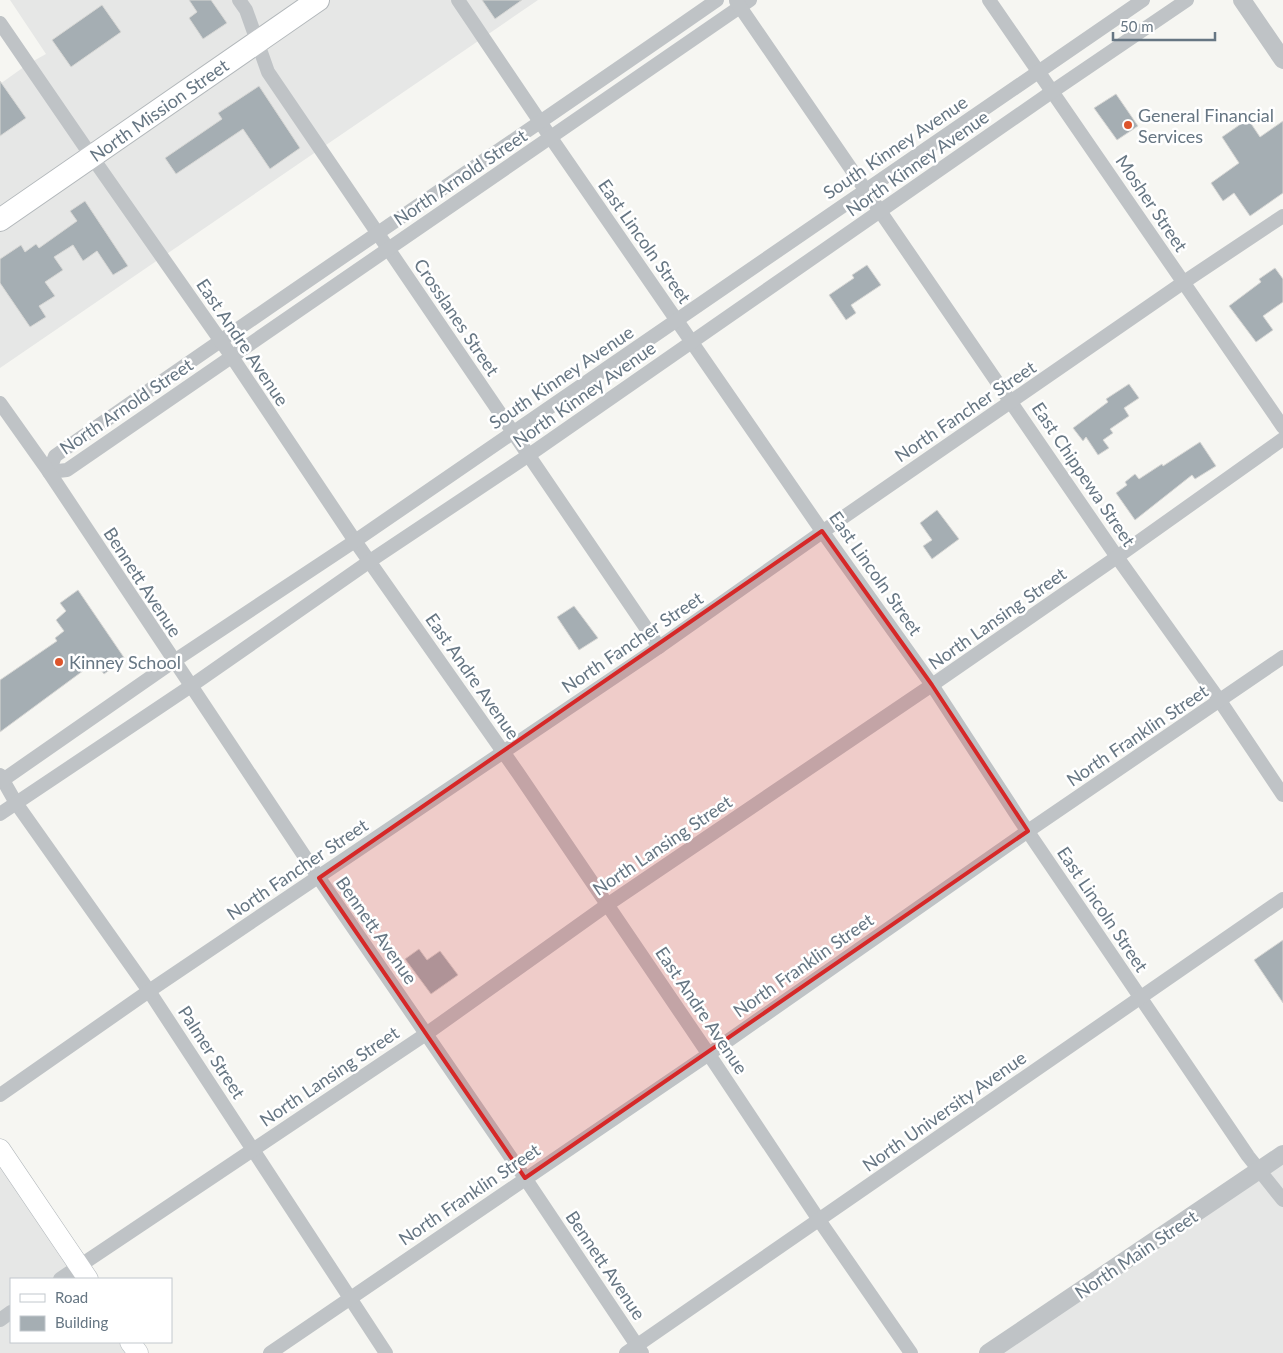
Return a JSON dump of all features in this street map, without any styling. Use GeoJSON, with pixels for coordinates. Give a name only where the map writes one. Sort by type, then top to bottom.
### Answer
{"type":"FeatureCollection","features":[{"type":"Feature","properties":{"kind":"main road","name":"North Mission Street"},"geometry":{"type":"LineString","coordinates":[[0,220],[318,0]]}},
{"type":"Feature","properties":{"kind":"main road"},"geometry":{"type":"LineString","coordinates":[[0,1149],[83,1273]]}},
{"type":"Feature","properties":{"kind":"street","name":"Crosslanes Street"},"geometry":{"type":"LineString","coordinates":[[239,0],[246,10],[268,72],[659,647]]}},
{"type":"Feature","properties":{"kind":"street","name":"East Lincoln Street"},"geometry":{"type":"LineString","coordinates":[[458,0],[822,531],[932,685],[1028,831],[1259,1171],[1283,1200]]}},
{"type":"Feature","properties":{"kind":"street","name":"North Arnold Street"},"geometry":{"type":"LineString","coordinates":[[717,0],[220,340],[55,456],[49,472],[67,470],[551,138],[742,2]]}},
{"type":"Feature","properties":{"kind":"street","name":"Mosher Street"},"geometry":{"type":"LineString","coordinates":[[989,0],[1283,427]]}},
{"type":"Feature","properties":{"kind":"street","name":"South Kinney Avenue"},"geometry":{"type":"LineString","coordinates":[[1,779],[355,541],[1143,0]]}},
{"type":"Feature","properties":{"kind":"street","name":"North Kinney Avenue"},"geometry":{"type":"LineString","coordinates":[[0,814],[192,686],[370,560],[529,455],[880,210],[1187,0]]}},
{"type":"Feature","properties":{"kind":"street"},"geometry":{"type":"LineString","coordinates":[[1242,0],[1283,60]]}},
{"type":"Feature","properties":{"kind":"street","name":"East Chippewa Street"},"geometry":{"type":"LineString","coordinates":[[742,2],[866,190],[1117,557],[1220,701],[1283,794]]}},
{"type":"Feature","properties":{"kind":"street","name":"East Andre Avenue"},"geometry":{"type":"LineString","coordinates":[[0,23],[232,357],[355,541],[503,752],[911,1353]]}},
{"type":"Feature","properties":{"kind":"street","name":"North Fancher Street"},"geometry":{"type":"LineString","coordinates":[[0,1095],[149,991],[659,647],[822,531],[1283,216]]}},
{"type":"Feature","properties":{"kind":"street","name":"Bennett Avenue"},"geometry":{"type":"LineString","coordinates":[[0,403],[49,472],[318,878],[525,1178],[635,1350]]}},
{"type":"Feature","properties":{"kind":"street","name":"North Lansing Street"},"geometry":{"type":"LineString","coordinates":[[64,1278],[83,1273],[254,1150],[426,1034],[607,904],[932,685],[1283,439]]}},
{"type":"Feature","properties":{"kind":"street","name":"North Franklin Street"},"geometry":{"type":"LineString","coordinates":[[270,1353],[709,1054],[1028,831],[1283,657]]}},
{"type":"Feature","properties":{"kind":"street","name":"Palmer Street"},"geometry":{"type":"LineString","coordinates":[[1,779],[149,991],[386,1353]]}},
{"type":"Feature","properties":{"kind":"street","name":"North University Avenue"},"geometry":{"type":"LineString","coordinates":[[635,1350],[819,1220],[1283,899]]}},
{"type":"Feature","properties":{"kind":"street","name":"North Main Street"},"geometry":{"type":"LineString","coordinates":[[988,1353],[1283,1154]]}},
{"type":"Feature","properties":{"kind":"highlighted area"},"geometry":{"type":"Polygon","coordinates":[[[822,531],[932,685],[1028,831],[525,1178],[319,878],[822,531]]]}},
{"type":"Feature","properties":{"kind":"shaded area"},"geometry":{"type":"Polygon","coordinates":[[[10,0],[538,0],[0,368],[0,84],[46,54],[10,0]]]}},
{"type":"Feature","properties":{"kind":"shaded area"},"geometry":{"type":"Polygon","coordinates":[[[0,1150],[87,1278],[10,1278],[10,1343],[131,1343],[138,1353],[0,1353],[0,1150]]]}},
{"type":"Feature","properties":{"kind":"shaded area"},"geometry":{"type":"Polygon","coordinates":[[[1283,1154],[1283,1353],[991,1353],[1283,1154]]]}},
{"type":"Feature","properties":{"kind":"building"},"geometry":{"type":"Polygon","coordinates":[[[189,0],[211,0],[227,23],[203,39],[189,18],[197,12],[189,0]]]}},
{"type":"Feature","properties":{"kind":"building"},"geometry":{"type":"Polygon","coordinates":[[[482,0],[522,0],[495,19],[482,0]]]}},
{"type":"Feature","properties":{"kind":"building"},"geometry":{"type":"Polygon","coordinates":[[[102,5],[121,32],[71,67],[52,40],[102,5]]]}},
{"type":"Feature","properties":{"kind":"building"},"geometry":{"type":"Polygon","coordinates":[[[0,81],[26,118],[0,136],[0,81]]]}},
{"type":"Feature","properties":{"kind":"building"},"geometry":{"type":"Polygon","coordinates":[[[259,86],[300,148],[270,169],[243,129],[176,174],[165,158],[222,119],[218,113],[259,86]]]}},
{"type":"Feature","properties":{"kind":"building"},"geometry":{"type":"Polygon","coordinates":[[[1116,94],[1138,126],[1117,140],[1094,108],[1116,94]]]}},
{"type":"Feature","properties":{"kind":"building"},"geometry":{"type":"Polygon","coordinates":[[[1248,119],[1260,137],[1283,121],[1283,193],[1250,216],[1234,193],[1223,201],[1211,183],[1239,163],[1222,137],[1248,119]]]}},
{"type":"Feature","properties":{"kind":"building"},"geometry":{"type":"Polygon","coordinates":[[[85,201],[128,266],[113,275],[97,251],[83,261],[73,245],[54,257],[63,270],[45,282],[55,296],[39,306],[46,317],[30,327],[0,283],[0,259],[21,245],[25,252],[36,244],[39,248],[77,221],[70,211],[85,201]]]}},
{"type":"Feature","properties":{"kind":"building"},"geometry":{"type":"Polygon","coordinates":[[[867,265],[881,285],[851,305],[856,313],[846,320],[829,295],[854,278],[852,275],[867,265]]]}},
{"type":"Feature","properties":{"kind":"building"},"geometry":{"type":"Polygon","coordinates":[[[1275,268],[1283,279],[1283,302],[1263,316],[1273,330],[1256,342],[1229,306],[1261,282],[1259,279],[1275,268]]]}},
{"type":"Feature","properties":{"kind":"building"},"geometry":{"type":"Polygon","coordinates":[[[1129,384],[1139,398],[1124,408],[1129,416],[1110,429],[1113,433],[1103,440],[1109,448],[1098,455],[1086,437],[1083,441],[1073,428],[1108,402],[1106,399],[1129,384]]]}},
{"type":"Feature","properties":{"kind":"building"},"geometry":{"type":"Polygon","coordinates":[[[1200,442],[1216,466],[1195,479],[1192,475],[1135,520],[1116,493],[1127,485],[1125,482],[1135,474],[1139,479],[1200,442]]]}},
{"type":"Feature","properties":{"kind":"building"},"geometry":{"type":"Polygon","coordinates":[[[937,510],[959,539],[932,559],[923,546],[932,540],[920,523],[937,510]]]}},
{"type":"Feature","properties":{"kind":"building","name":"Kinney School"},"geometry":{"type":"Polygon","coordinates":[[[78,590],[125,659],[104,674],[95,662],[0,732],[0,680],[57,641],[55,638],[64,631],[56,620],[66,611],[60,603],[78,590]]]}},
{"type":"Feature","properties":{"kind":"building"},"geometry":{"type":"Polygon","coordinates":[[[574,606],[598,638],[579,650],[557,617],[574,606]]]}},
{"type":"Feature","properties":{"kind":"building"},"geometry":{"type":"Polygon","coordinates":[[[1283,940],[1283,1003],[1254,960],[1283,940]]]}},
{"type":"Feature","properties":{"kind":"building"},"geometry":{"type":"Polygon","coordinates":[[[419,949],[427,960],[440,951],[458,975],[431,994],[405,959],[419,949]]]}},
{"type":"Feature","properties":{"kind":"place","name":"General Financial Services"},"geometry":{"type":"Point","coordinates":[1128,125]}},
{"type":"Feature","properties":{"kind":"place","name":"Kinney School"},"geometry":{"type":"Point","coordinates":[59,662]}}]}
